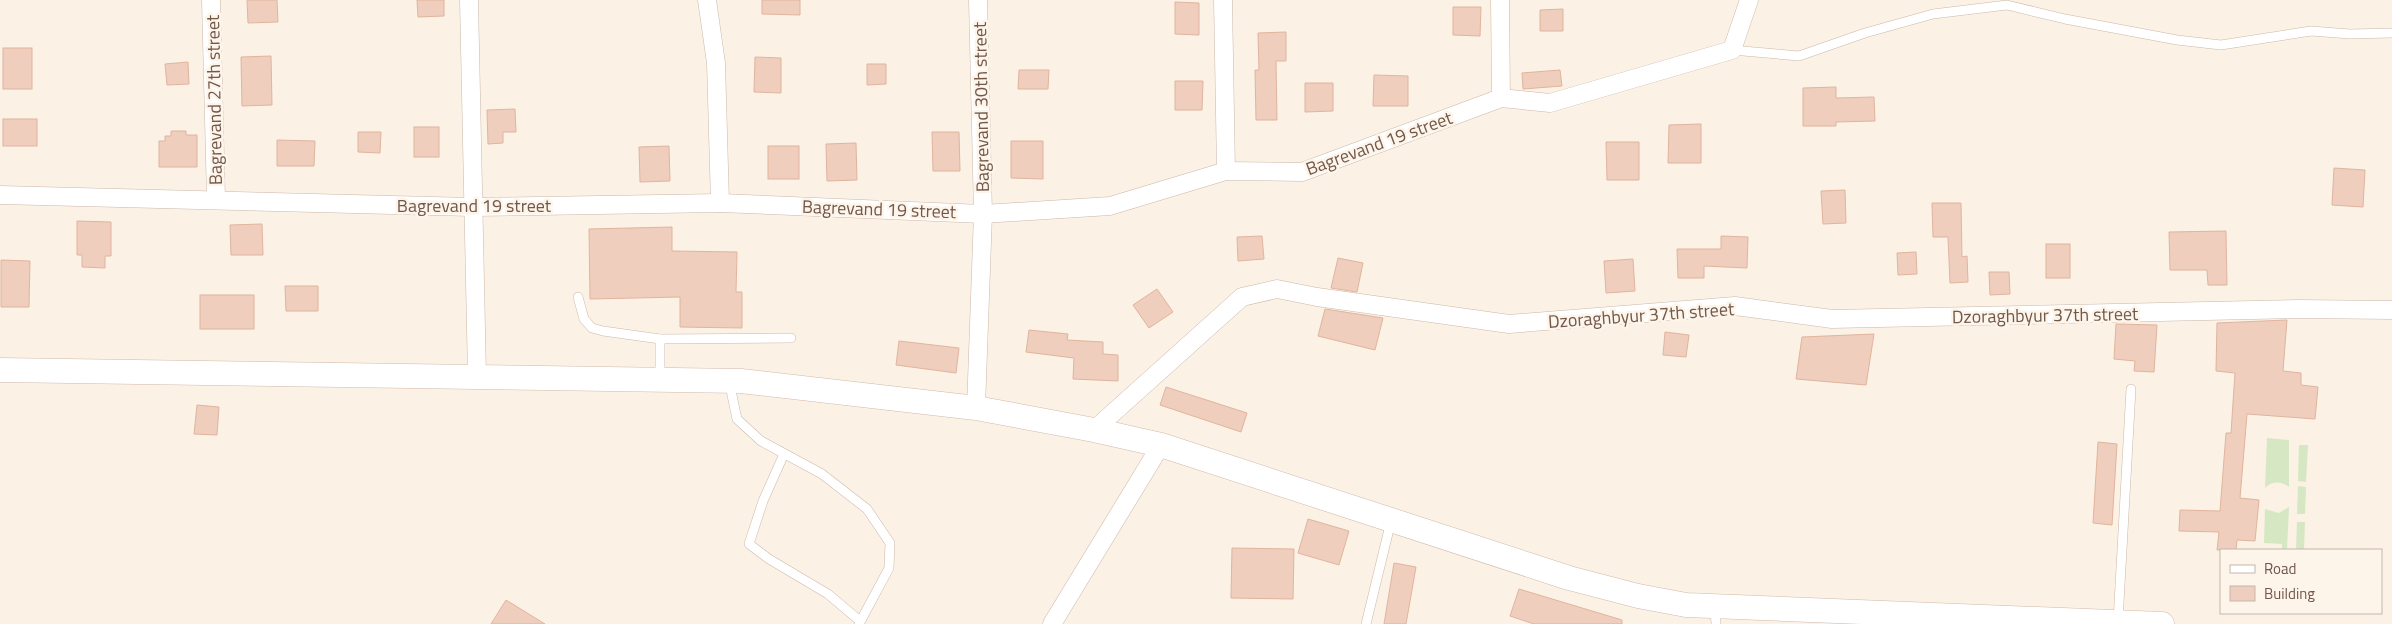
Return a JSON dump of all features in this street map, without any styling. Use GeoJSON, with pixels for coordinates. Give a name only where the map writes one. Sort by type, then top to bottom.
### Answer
{"type":"FeatureCollection","features":[{"type":"Feature","properties":{"kind":"street","name":"Bagrevand 27th street"},"geometry":{"type":"LineString","coordinates":[[211,0],[216,199]]}},
{"type":"Feature","properties":{"kind":"street"},"geometry":{"type":"LineString","coordinates":[[469,0],[472,206],[478,376]]}},
{"type":"Feature","properties":{"kind":"street"},"geometry":{"type":"LineString","coordinates":[[707,0],[716,63],[720,202]]}},
{"type":"Feature","properties":{"kind":"street","name":"Bagrevand 30th street"},"geometry":{"type":"LineString","coordinates":[[976,408],[983,214],[978,0]]}},
{"type":"Feature","properties":{"kind":"street"},"geometry":{"type":"LineString","coordinates":[[1224,0],[1226,171]]}},
{"type":"Feature","properties":{"kind":"street"},"geometry":{"type":"LineString","coordinates":[[1500,0],[1501,98]]}},
{"type":"Feature","properties":{"kind":"street"},"geometry":{"type":"LineString","coordinates":[[1732,50],[1750,0]]}},
{"type":"Feature","properties":{"kind":"street","name":"Bagrevand 19 street"},"geometry":{"type":"LineString","coordinates":[[0,195],[472,206],[720,202],[983,214],[1110,206],[1226,171],[1302,172],[1501,98],[1550,103],[1732,50]]}},
{"type":"Feature","properties":{"kind":"street","name":"Dzoraghbyur 37th street"},"geometry":{"type":"LineString","coordinates":[[1094,430],[1242,297],[1278,289],[1317,297],[1509,324],[1735,306],[1832,319],[2299,309],[2392,310]]}},
{"type":"Feature","properties":{"kind":"street"},"geometry":{"type":"LineString","coordinates":[[0,370],[729,381],[976,408],[1094,430],[1161,445],[1569,578],[1647,598],[1686,605],[1716,615],[2162,624]]}},
{"type":"Feature","properties":{"kind":"street"},"geometry":{"type":"LineString","coordinates":[[1052,624],[1161,445]]}},
{"type":"Feature","properties":{"kind":"lane"},"geometry":{"type":"LineString","coordinates":[[1732,50],[1799,56],[1865,33],[1933,14],[2008,5],[2065,19],[2177,40],[2221,45],[2311,32],[2350,34],[2392,33]]}},
{"type":"Feature","properties":{"kind":"lane"},"geometry":{"type":"LineString","coordinates":[[578,297],[584,319],[592,328],[603,332],[660,339],[791,338]]}},
{"type":"Feature","properties":{"kind":"lane"},"geometry":{"type":"LineString","coordinates":[[660,339],[660,380]]}},
{"type":"Feature","properties":{"kind":"lane"},"geometry":{"type":"LineString","coordinates":[[729,381],[736,418],[761,441],[822,474],[867,509],[890,543],[889,568],[860,622],[828,594],[768,559],[749,544],[763,501],[784,454]]}},
{"type":"Feature","properties":{"kind":"lane"},"geometry":{"type":"LineString","coordinates":[[2118,622],[2130,389]]}},
{"type":"Feature","properties":{"kind":"lane"},"geometry":{"type":"LineString","coordinates":[[1366,624],[1391,521]]}},
{"type":"Feature","properties":{"kind":"green space"},"geometry":{"type":"Polygon","coordinates":[[[2267,438],[2289,440],[2289,487],[2277,483],[2265,488],[2267,438]]]}},
{"type":"Feature","properties":{"kind":"green space"},"geometry":{"type":"Polygon","coordinates":[[[2299,445],[2308,445],[2306,482],[2298,481],[2299,445]]]}},
{"type":"Feature","properties":{"kind":"green space"},"geometry":{"type":"Polygon","coordinates":[[[2298,486],[2306,487],[2305,514],[2297,514],[2298,486]]]}},
{"type":"Feature","properties":{"kind":"green space"},"geometry":{"type":"Polygon","coordinates":[[[2289,507],[2287,549],[2282,549],[2282,544],[2264,543],[2265,509],[2279,513],[2289,507]]]}},
{"type":"Feature","properties":{"kind":"green space"},"geometry":{"type":"Polygon","coordinates":[[[2297,522],[2305,522],[2304,549],[2296,549],[2297,522]]]}},
{"type":"Feature","properties":{"kind":"building"},"geometry":{"type":"Polygon","coordinates":[[[247,0],[277,0],[278,22],[248,23],[247,0]]]}},
{"type":"Feature","properties":{"kind":"building"},"geometry":{"type":"Polygon","coordinates":[[[417,0],[444,0],[444,16],[418,17],[417,0]]]}},
{"type":"Feature","properties":{"kind":"building"},"geometry":{"type":"Polygon","coordinates":[[[762,0],[800,0],[800,15],[762,14],[762,0]]]}},
{"type":"Feature","properties":{"kind":"building"},"geometry":{"type":"Polygon","coordinates":[[[1175,2],[1199,3],[1199,35],[1175,34],[1175,2]]]}},
{"type":"Feature","properties":{"kind":"building"},"geometry":{"type":"Polygon","coordinates":[[[1453,7],[1481,7],[1480,36],[1453,35],[1453,7]]]}},
{"type":"Feature","properties":{"kind":"building"},"geometry":{"type":"Polygon","coordinates":[[[1563,9],[1563,31],[1540,31],[1540,10],[1563,9]]]}},
{"type":"Feature","properties":{"kind":"building"},"geometry":{"type":"Polygon","coordinates":[[[1286,32],[1286,61],[1276,61],[1277,120],[1256,120],[1255,70],[1259,70],[1258,33],[1286,32]]]}},
{"type":"Feature","properties":{"kind":"building"},"geometry":{"type":"Polygon","coordinates":[[[3,48],[32,48],[32,89],[3,89],[3,48]]]}},
{"type":"Feature","properties":{"kind":"building"},"geometry":{"type":"Polygon","coordinates":[[[271,56],[272,105],[242,106],[241,57],[271,56]]]}},
{"type":"Feature","properties":{"kind":"building"},"geometry":{"type":"Polygon","coordinates":[[[755,57],[781,58],[781,93],[754,92],[755,57]]]}},
{"type":"Feature","properties":{"kind":"building"},"geometry":{"type":"Polygon","coordinates":[[[188,62],[189,84],[167,85],[165,64],[188,62]]]}},
{"type":"Feature","properties":{"kind":"building"},"geometry":{"type":"Polygon","coordinates":[[[867,64],[886,64],[886,84],[867,85],[867,64]]]}},
{"type":"Feature","properties":{"kind":"building"},"geometry":{"type":"Polygon","coordinates":[[[1019,70],[1049,70],[1048,89],[1018,89],[1019,70]]]}},
{"type":"Feature","properties":{"kind":"building"},"geometry":{"type":"Polygon","coordinates":[[[1560,70],[1562,86],[1523,89],[1522,73],[1560,70]]]}},
{"type":"Feature","properties":{"kind":"building"},"geometry":{"type":"Polygon","coordinates":[[[1374,75],[1408,76],[1408,106],[1373,106],[1374,75]]]}},
{"type":"Feature","properties":{"kind":"building"},"geometry":{"type":"Polygon","coordinates":[[[1175,81],[1203,81],[1202,110],[1175,110],[1175,81]]]}},
{"type":"Feature","properties":{"kind":"building"},"geometry":{"type":"Polygon","coordinates":[[[1305,83],[1333,83],[1333,111],[1305,112],[1305,83]]]}},
{"type":"Feature","properties":{"kind":"building"},"geometry":{"type":"Polygon","coordinates":[[[1836,87],[1836,98],[1874,97],[1875,121],[1836,122],[1836,126],[1803,126],[1803,88],[1836,87]]]}},
{"type":"Feature","properties":{"kind":"building"},"geometry":{"type":"Polygon","coordinates":[[[515,109],[516,132],[503,132],[503,143],[488,144],[487,110],[515,109]]]}},
{"type":"Feature","properties":{"kind":"building"},"geometry":{"type":"Polygon","coordinates":[[[3,119],[37,119],[37,146],[3,146],[3,119]]]}},
{"type":"Feature","properties":{"kind":"building"},"geometry":{"type":"Polygon","coordinates":[[[1701,124],[1701,163],[1668,163],[1669,125],[1701,124]]]}},
{"type":"Feature","properties":{"kind":"building"},"geometry":{"type":"Polygon","coordinates":[[[414,127],[439,127],[439,157],[414,157],[414,127]]]}},
{"type":"Feature","properties":{"kind":"building"},"geometry":{"type":"Polygon","coordinates":[[[171,131],[186,131],[186,135],[197,135],[197,167],[159,167],[159,141],[165,141],[165,136],[171,136],[171,131]]]}},
{"type":"Feature","properties":{"kind":"building"},"geometry":{"type":"Polygon","coordinates":[[[358,132],[381,132],[380,153],[358,152],[358,132]]]}},
{"type":"Feature","properties":{"kind":"building"},"geometry":{"type":"Polygon","coordinates":[[[932,132],[959,132],[960,171],[933,171],[932,132]]]}},
{"type":"Feature","properties":{"kind":"building"},"geometry":{"type":"Polygon","coordinates":[[[277,140],[315,141],[314,166],[277,166],[277,140]]]}},
{"type":"Feature","properties":{"kind":"building"},"geometry":{"type":"Polygon","coordinates":[[[1011,141],[1043,141],[1043,179],[1011,178],[1011,141]]]}},
{"type":"Feature","properties":{"kind":"building"},"geometry":{"type":"Polygon","coordinates":[[[1606,142],[1639,142],[1639,180],[1607,180],[1606,142]]]}},
{"type":"Feature","properties":{"kind":"building"},"geometry":{"type":"Polygon","coordinates":[[[856,143],[857,180],[827,181],[826,144],[856,143]]]}},
{"type":"Feature","properties":{"kind":"building"},"geometry":{"type":"Polygon","coordinates":[[[669,146],[670,181],[640,182],[639,147],[669,146]]]}},
{"type":"Feature","properties":{"kind":"building"},"geometry":{"type":"Polygon","coordinates":[[[768,146],[799,146],[799,179],[768,179],[768,146]]]}},
{"type":"Feature","properties":{"kind":"building"},"geometry":{"type":"Polygon","coordinates":[[[2334,168],[2365,170],[2363,207],[2332,205],[2334,168]]]}},
{"type":"Feature","properties":{"kind":"building"},"geometry":{"type":"Polygon","coordinates":[[[1845,190],[1846,223],[1823,224],[1821,191],[1845,190]]]}},
{"type":"Feature","properties":{"kind":"building"},"geometry":{"type":"Polygon","coordinates":[[[1932,203],[1961,203],[1962,257],[1967,256],[1968,282],[1950,283],[1948,237],[1933,237],[1932,203]]]}},
{"type":"Feature","properties":{"kind":"building"},"geometry":{"type":"Polygon","coordinates":[[[77,221],[111,222],[111,256],[105,256],[105,268],[82,267],[82,255],[77,255],[77,221]]]}},
{"type":"Feature","properties":{"kind":"building"},"geometry":{"type":"Polygon","coordinates":[[[262,224],[263,255],[231,255],[230,225],[262,224]]]}},
{"type":"Feature","properties":{"kind":"building"},"geometry":{"type":"Polygon","coordinates":[[[672,227],[672,251],[737,252],[736,292],[742,292],[742,328],[680,327],[680,297],[590,299],[589,229],[672,227]]]}},
{"type":"Feature","properties":{"kind":"building"},"geometry":{"type":"Polygon","coordinates":[[[2226,231],[2227,285],[2208,285],[2207,270],[2170,270],[2169,232],[2226,231]]]}},
{"type":"Feature","properties":{"kind":"building"},"geometry":{"type":"Polygon","coordinates":[[[1262,236],[1264,259],[1238,261],[1237,237],[1262,236]]]}},
{"type":"Feature","properties":{"kind":"building"},"geometry":{"type":"Polygon","coordinates":[[[1721,236],[1748,237],[1747,268],[1704,266],[1704,278],[1678,278],[1677,249],[1721,249],[1721,236]]]}},
{"type":"Feature","properties":{"kind":"building"},"geometry":{"type":"Polygon","coordinates":[[[2046,244],[2070,244],[2070,278],[2046,278],[2046,244]]]}},
{"type":"Feature","properties":{"kind":"building"},"geometry":{"type":"Polygon","coordinates":[[[1916,252],[1917,274],[1898,275],[1897,253],[1916,252]]]}},
{"type":"Feature","properties":{"kind":"building"},"geometry":{"type":"Polygon","coordinates":[[[1338,258],[1363,263],[1357,292],[1331,288],[1338,258]]]}},
{"type":"Feature","properties":{"kind":"building"},"geometry":{"type":"Polygon","coordinates":[[[1633,259],[1635,291],[1606,293],[1604,261],[1633,259]]]}},
{"type":"Feature","properties":{"kind":"building"},"geometry":{"type":"Polygon","coordinates":[[[1,260],[30,261],[29,307],[1,307],[1,260]]]}},
{"type":"Feature","properties":{"kind":"building"},"geometry":{"type":"Polygon","coordinates":[[[1989,272],[2009,272],[2010,294],[1990,295],[1989,272]]]}},
{"type":"Feature","properties":{"kind":"building"},"geometry":{"type":"Polygon","coordinates":[[[285,286],[318,286],[318,311],[286,311],[285,286]]]}},
{"type":"Feature","properties":{"kind":"building"},"geometry":{"type":"Polygon","coordinates":[[[1157,289],[1173,312],[1149,328],[1133,305],[1157,289]]]}},
{"type":"Feature","properties":{"kind":"building"},"geometry":{"type":"Polygon","coordinates":[[[200,295],[254,295],[254,329],[200,329],[200,295]]]}},
{"type":"Feature","properties":{"kind":"building"},"geometry":{"type":"Polygon","coordinates":[[[1325,309],[1383,318],[1375,350],[1318,336],[1325,309]]]}},
{"type":"Feature","properties":{"kind":"building"},"geometry":{"type":"Polygon","coordinates":[[[2287,320],[2283,371],[2301,373],[2301,385],[2318,387],[2315,419],[2247,414],[2240,498],[2259,500],[2255,541],[2237,540],[2236,549],[2220,550],[2217,550],[2219,532],[2179,531],[2180,510],[2220,511],[2226,433],[2231,433],[2235,373],[2216,371],[2217,323],[2287,320]]]}},
{"type":"Feature","properties":{"kind":"building"},"geometry":{"type":"Polygon","coordinates":[[[2116,324],[2157,325],[2154,372],[2134,371],[2135,361],[2114,359],[2116,324]]]}},
{"type":"Feature","properties":{"kind":"building"},"geometry":{"type":"Polygon","coordinates":[[[1029,330],[1068,334],[1067,340],[1103,342],[1103,354],[1118,355],[1118,381],[1073,379],[1074,358],[1026,352],[1029,330]]]}},
{"type":"Feature","properties":{"kind":"building"},"geometry":{"type":"Polygon","coordinates":[[[1665,332],[1689,335],[1686,357],[1663,355],[1665,332]]]}},
{"type":"Feature","properties":{"kind":"building"},"geometry":{"type":"Polygon","coordinates":[[[1874,334],[1866,385],[1796,379],[1802,337],[1874,334]]]}},
{"type":"Feature","properties":{"kind":"building"},"geometry":{"type":"Polygon","coordinates":[[[899,341],[959,348],[956,373],[896,365],[899,341]]]}},
{"type":"Feature","properties":{"kind":"building"},"geometry":{"type":"Polygon","coordinates":[[[1166,387],[1247,413],[1241,432],[1160,405],[1166,387]]]}},
{"type":"Feature","properties":{"kind":"building"},"geometry":{"type":"Polygon","coordinates":[[[197,405],[219,407],[217,435],[194,434],[197,405]]]}},
{"type":"Feature","properties":{"kind":"building"},"geometry":{"type":"Polygon","coordinates":[[[2098,442],[2117,444],[2112,525],[2093,523],[2098,442]]]}},
{"type":"Feature","properties":{"kind":"building"},"geometry":{"type":"Polygon","coordinates":[[[1308,519],[1349,531],[1339,565],[1298,553],[1308,519]]]}},
{"type":"Feature","properties":{"kind":"building"},"geometry":{"type":"Polygon","coordinates":[[[1232,548],[1294,549],[1293,599],[1231,598],[1232,548]]]}},
{"type":"Feature","properties":{"kind":"building"},"geometry":{"type":"Polygon","coordinates":[[[1394,563],[1416,567],[1406,624],[1384,624],[1394,563]]]}},
{"type":"Feature","properties":{"kind":"building"},"geometry":{"type":"Polygon","coordinates":[[[1519,589],[1622,620],[1622,624],[1534,624],[1510,616],[1519,589]]]}},
{"type":"Feature","properties":{"kind":"building"},"geometry":{"type":"Polygon","coordinates":[[[506,600],[545,624],[491,624],[506,600]]]}}]}
